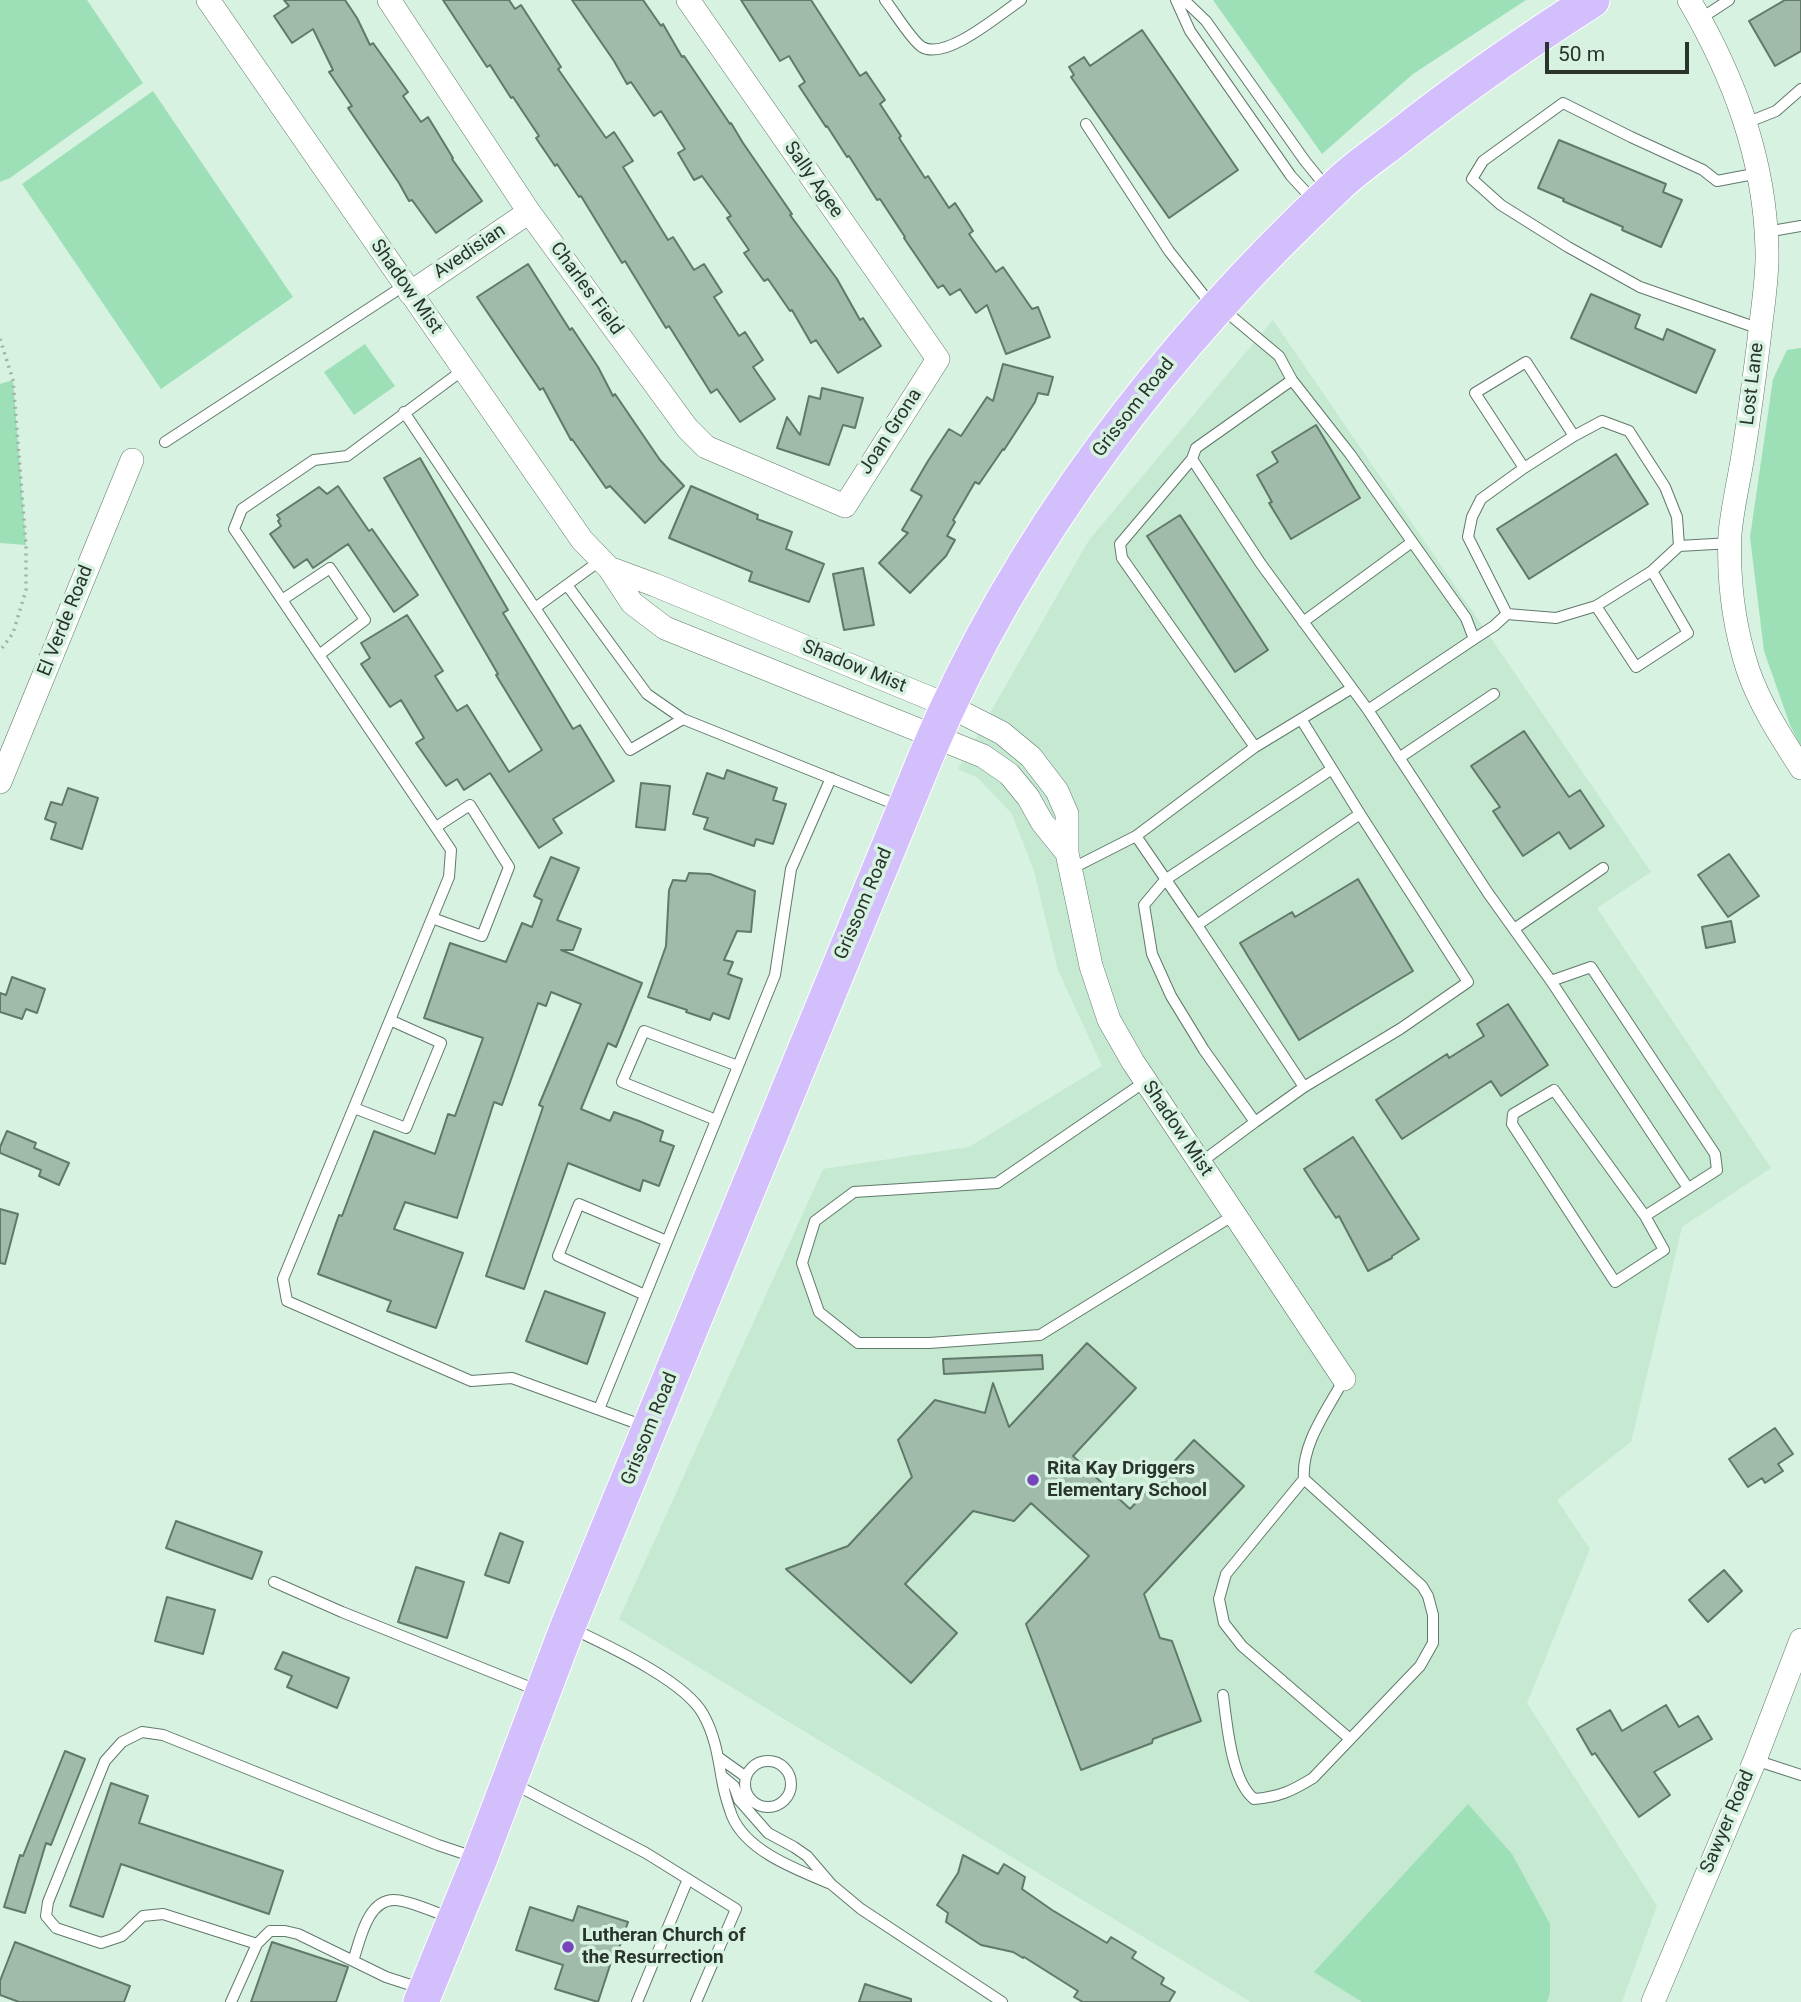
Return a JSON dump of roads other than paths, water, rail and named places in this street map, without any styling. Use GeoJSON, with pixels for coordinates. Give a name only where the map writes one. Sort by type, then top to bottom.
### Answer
{"type":"FeatureCollection","features":[{"type":"Feature","properties":{"kind":"main road","name":"Grissom Road"},"geometry":{"type":"LineString","coordinates":[[424,1996],[480,1858],[568,1626],[934,737],[991,625],[1038,544],[1087,469],[1136,404],[1217,307],[1267,254],[1340,183],[1519,47],[1592,0]]}},
{"type":"Feature","properties":{"kind":"street","name":"Shadow Mist"},"geometry":{"type":"LineString","coordinates":[[208,0],[582,540],[605,564],[632,603],[665,628],[983,755],[1009,774],[1028,797],[1069,861]]}},
{"type":"Feature","properties":{"kind":"street","name":"Charles Field"},"geometry":{"type":"LineString","coordinates":[[389,0],[529,212],[687,428],[706,447],[845,506]]}},
{"type":"Feature","properties":{"kind":"street","name":"Sally Agee"},"geometry":{"type":"LineString","coordinates":[[688,0],[938,359]]}},
{"type":"Feature","properties":{"kind":"street","name":"Lost Lane"},"geometry":{"type":"LineString","coordinates":[[1694,10],[1712,40],[1746,123],[1763,192],[1768,252],[1751,407],[1730,533],[1732,605],[1748,670],[1763,704],[1801,768]]}},
{"type":"Feature","properties":{"kind":"street","name":"Avedisian"},"geometry":{"type":"LineString","coordinates":[[407,289],[529,212]]}},
{"type":"Feature","properties":{"kind":"street","name":"Joan Grona"},"geometry":{"type":"LineString","coordinates":[[845,506],[938,359]]}},
{"type":"Feature","properties":{"kind":"street","name":"El Verde Road"},"geometry":{"type":"LineString","coordinates":[[0,782],[132,460]]}},
{"type":"Feature","properties":{"kind":"street","name":"Shadow Mist"},"geometry":{"type":"LineString","coordinates":[[605,564],[949,706],[1002,733],[1031,757],[1058,791],[1067,814],[1069,861],[1091,967],[1109,1020],[1146,1081],[1344,1379]]}},
{"type":"Feature","properties":{"kind":"street","name":"Sawyer Road"},"geometry":{"type":"LineString","coordinates":[[1653,2002],[1800,1646]]}},
{"type":"Feature","properties":{"kind":"lane"},"geometry":{"type":"LineString","coordinates":[[886,0],[919,45],[930,51],[946,48],[964,38],[1021,0]]}},
{"type":"Feature","properties":{"kind":"lane"},"geometry":{"type":"LineString","coordinates":[[1176,0],[1190,31],[1291,176],[1324,199]]}},
{"type":"Feature","properties":{"kind":"lane"},"geometry":{"type":"LineString","coordinates":[[1184,0],[1206,21],[1305,161],[1324,199]]}},
{"type":"Feature","properties":{"kind":"lane"},"geometry":{"type":"LineString","coordinates":[[1694,10],[1729,0]]}},
{"type":"Feature","properties":{"kind":"lane"},"geometry":{"type":"LineString","coordinates":[[1746,123],[1776,111],[1801,89]]}},
{"type":"Feature","properties":{"kind":"lane"},"geometry":{"type":"LineString","coordinates":[[1759,173],[1717,181],[1703,170],[1630,138],[1563,103],[1483,161],[1472,179],[1501,205],[1568,247],[1640,287],[1760,329]]}},
{"type":"Feature","properties":{"kind":"lane"},"geometry":{"type":"LineString","coordinates":[[1086,124],[1168,251],[1217,307],[1279,356],[1292,380],[1350,454],[1466,618],[1474,639]]}},
{"type":"Feature","properties":{"kind":"lane"},"geometry":{"type":"LineString","coordinates":[[1766,232],[1801,226]]}},
{"type":"Feature","properties":{"kind":"lane"},"geometry":{"type":"LineString","coordinates":[[165,442],[407,289]]}},
{"type":"Feature","properties":{"kind":"lane"},"geometry":{"type":"LineString","coordinates":[[1524,468],[1475,393],[1525,362],[1574,436]]}},
{"type":"Feature","properties":{"kind":"lane"},"geometry":{"type":"LineString","coordinates":[[463,370],[347,456],[314,460],[242,509],[234,530],[451,850],[449,877],[283,1279],[286,1301],[471,1381],[512,1378],[650,1428]]}},
{"type":"Feature","properties":{"kind":"lane"},"geometry":{"type":"LineString","coordinates":[[1255,747],[1122,558],[1119,544],[1192,459],[1196,447],[1292,380]]}},
{"type":"Feature","properties":{"kind":"lane"},"geometry":{"type":"LineString","coordinates":[[409,409],[535,608],[630,750],[683,719]]}},
{"type":"Feature","properties":{"kind":"lane"},"geometry":{"type":"LineString","coordinates":[[1507,614],[1468,537],[1472,517],[1481,499],[1524,468],[1602,421],[1629,431],[1665,487],[1677,517],[1679,546]]}},
{"type":"Feature","properties":{"kind":"lane"},"geometry":{"type":"LineString","coordinates":[[1192,459],[1261,564],[1368,710],[1688,1188]]}},
{"type":"Feature","properties":{"kind":"lane"},"geometry":{"type":"LineString","coordinates":[[1303,622],[1412,542]]}},
{"type":"Feature","properties":{"kind":"lane"},"geometry":{"type":"LineString","coordinates":[[1368,710],[1494,626],[1507,614],[1556,618],[1596,606],[1652,571],[1679,546],[1731,542]]}},
{"type":"Feature","properties":{"kind":"lane"},"geometry":{"type":"LineString","coordinates":[[535,608],[567,585],[605,564]]}},
{"type":"Feature","properties":{"kind":"lane"},"geometry":{"type":"LineString","coordinates":[[282,600],[330,568],[365,620],[319,655]]}},
{"type":"Feature","properties":{"kind":"lane"},"geometry":{"type":"LineString","coordinates":[[1596,606],[1636,667],[1688,633],[1652,571]]}},
{"type":"Feature","properties":{"kind":"lane"},"geometry":{"type":"LineString","coordinates":[[567,585],[647,694],[683,719],[904,808]]}},
{"type":"Feature","properties":{"kind":"lane"},"geometry":{"type":"LineString","coordinates":[[1069,861],[1136,836],[1255,747],[1352,688]]}},
{"type":"Feature","properties":{"kind":"lane"},"geometry":{"type":"LineString","coordinates":[[1399,758],[1494,694]]}},
{"type":"Feature","properties":{"kind":"lane"},"geometry":{"type":"LineString","coordinates":[[1200,1163],[1304,1087],[1400,1029],[1468,982],[1301,719]]}},
{"type":"Feature","properties":{"kind":"lane"},"geometry":{"type":"LineString","coordinates":[[1255,1122],[1171,996],[1152,954],[1144,905],[1165,880],[1332,769]]}},
{"type":"Feature","properties":{"kind":"lane"},"geometry":{"type":"LineString","coordinates":[[598,1409],[775,975],[791,869],[831,778]]}},
{"type":"Feature","properties":{"kind":"lane"},"geometry":{"type":"LineString","coordinates":[[432,918],[482,936],[509,867],[470,805],[436,827]]}},
{"type":"Feature","properties":{"kind":"lane"},"geometry":{"type":"LineString","coordinates":[[1197,925],[1360,814]]}},
{"type":"Feature","properties":{"kind":"lane"},"geometry":{"type":"LineString","coordinates":[[1136,836],[1304,1087]]}},
{"type":"Feature","properties":{"kind":"lane"},"geometry":{"type":"LineString","coordinates":[[1514,929],[1603,868]]}},
{"type":"Feature","properties":{"kind":"lane"},"geometry":{"type":"LineString","coordinates":[[1551,981],[1591,967],[1715,1154],[1717,1170],[1645,1216]]}},
{"type":"Feature","properties":{"kind":"lane"},"geometry":{"type":"LineString","coordinates":[[354,1108],[406,1128],[441,1043],[390,1020]]}},
{"type":"Feature","properties":{"kind":"lane"},"geometry":{"type":"LineString","coordinates":[[716,1121],[622,1082],[644,1031],[738,1066]]}},
{"type":"Feature","properties":{"kind":"lane"},"geometry":{"type":"LineString","coordinates":[[1146,1081],[996,1183],[854,1192],[815,1221],[802,1263],[819,1312],[858,1343],[929,1343],[1040,1335],[1234,1214]]}},
{"type":"Feature","properties":{"kind":"lane"},"geometry":{"type":"LineString","coordinates":[[1554,1090],[1645,1216],[1664,1250],[1615,1282],[1512,1124],[1513,1114],[1554,1090]]}},
{"type":"Feature","properties":{"kind":"lane"},"geometry":{"type":"LineString","coordinates":[[645,1295],[558,1256],[579,1204],[667,1241]]}},
{"type":"Feature","properties":{"kind":"lane"},"geometry":{"type":"LineString","coordinates":[[1223,1695],[1231,1754],[1247,1793],[1254,1799],[1274,1798],[1292,1791],[1312,1778],[1420,1666],[1433,1643],[1433,1615],[1422,1586],[1304,1479],[1303,1467],[1315,1431],[1344,1379]]}},
{"type":"Feature","properties":{"kind":"lane"},"geometry":{"type":"LineString","coordinates":[[1304,1479],[1226,1574],[1219,1599],[1224,1623],[1242,1646],[1350,1739]]}},
{"type":"Feature","properties":{"kind":"lane"},"geometry":{"type":"LineString","coordinates":[[274,1582],[542,1692]]}},
{"type":"Feature","properties":{"kind":"lane"},"geometry":{"type":"LineString","coordinates":[[568,1626],[622,1653],[677,1686],[702,1712],[717,1745],[733,1818],[750,1841],[785,1865],[831,1884]]}},
{"type":"Feature","properties":{"kind":"lane"},"geometry":{"type":"LineString","coordinates":[[257,1944],[163,1914],[143,1916],[122,1936],[101,1943],[56,1928],[46,1916],[48,1902],[105,1761],[122,1742],[142,1732],[163,1735],[438,1845],[480,1858]]}},
{"type":"Feature","properties":{"kind":"lane"},"geometry":{"type":"LineString","coordinates":[[718,1757],[746,1777]]}},
{"type":"Feature","properties":{"kind":"lane"},"geometry":{"type":"LineString","coordinates":[[1755,1760],[1801,1775]]}},
{"type":"Feature","properties":{"kind":"lane"},"geometry":{"type":"LineString","coordinates":[[763,1761],[775,1762],[788,1774],[789,1792],[786,1798],[774,1805],[761,1805],[750,1797],[745,1784],[746,1777],[757,1764],[763,1761]]}},
{"type":"Feature","properties":{"kind":"lane"},"geometry":{"type":"LineString","coordinates":[[722,1776],[734,1786],[739,1800],[768,1833],[807,1856],[831,1884],[861,1909],[982,1997],[1002,2002]]}},
{"type":"Feature","properties":{"kind":"lane"},"geometry":{"type":"LineString","coordinates":[[509,1782],[646,1853],[736,1909],[696,2002]]}},
{"type":"Feature","properties":{"kind":"lane"},"geometry":{"type":"LineString","coordinates":[[637,2002],[688,1880]]}},
{"type":"Feature","properties":{"kind":"lane"},"geometry":{"type":"LineString","coordinates":[[353,1961],[367,1920],[378,1906],[394,1900],[455,1919]]}},
{"type":"Feature","properties":{"kind":"lane"},"geometry":{"type":"LineString","coordinates":[[230,2002],[257,1944],[270,1931],[298,1934],[424,1996]]}},
{"type":"Feature","properties":{"kind":"place","name":"Rita Kay Driggers Elementary School"},"geometry":{"type":"Point","coordinates":[1033,1480]}},
{"type":"Feature","properties":{"kind":"place","name":"Lutheran Church of the Resurrection"},"geometry":{"type":"Point","coordinates":[568,1947]}}]}
